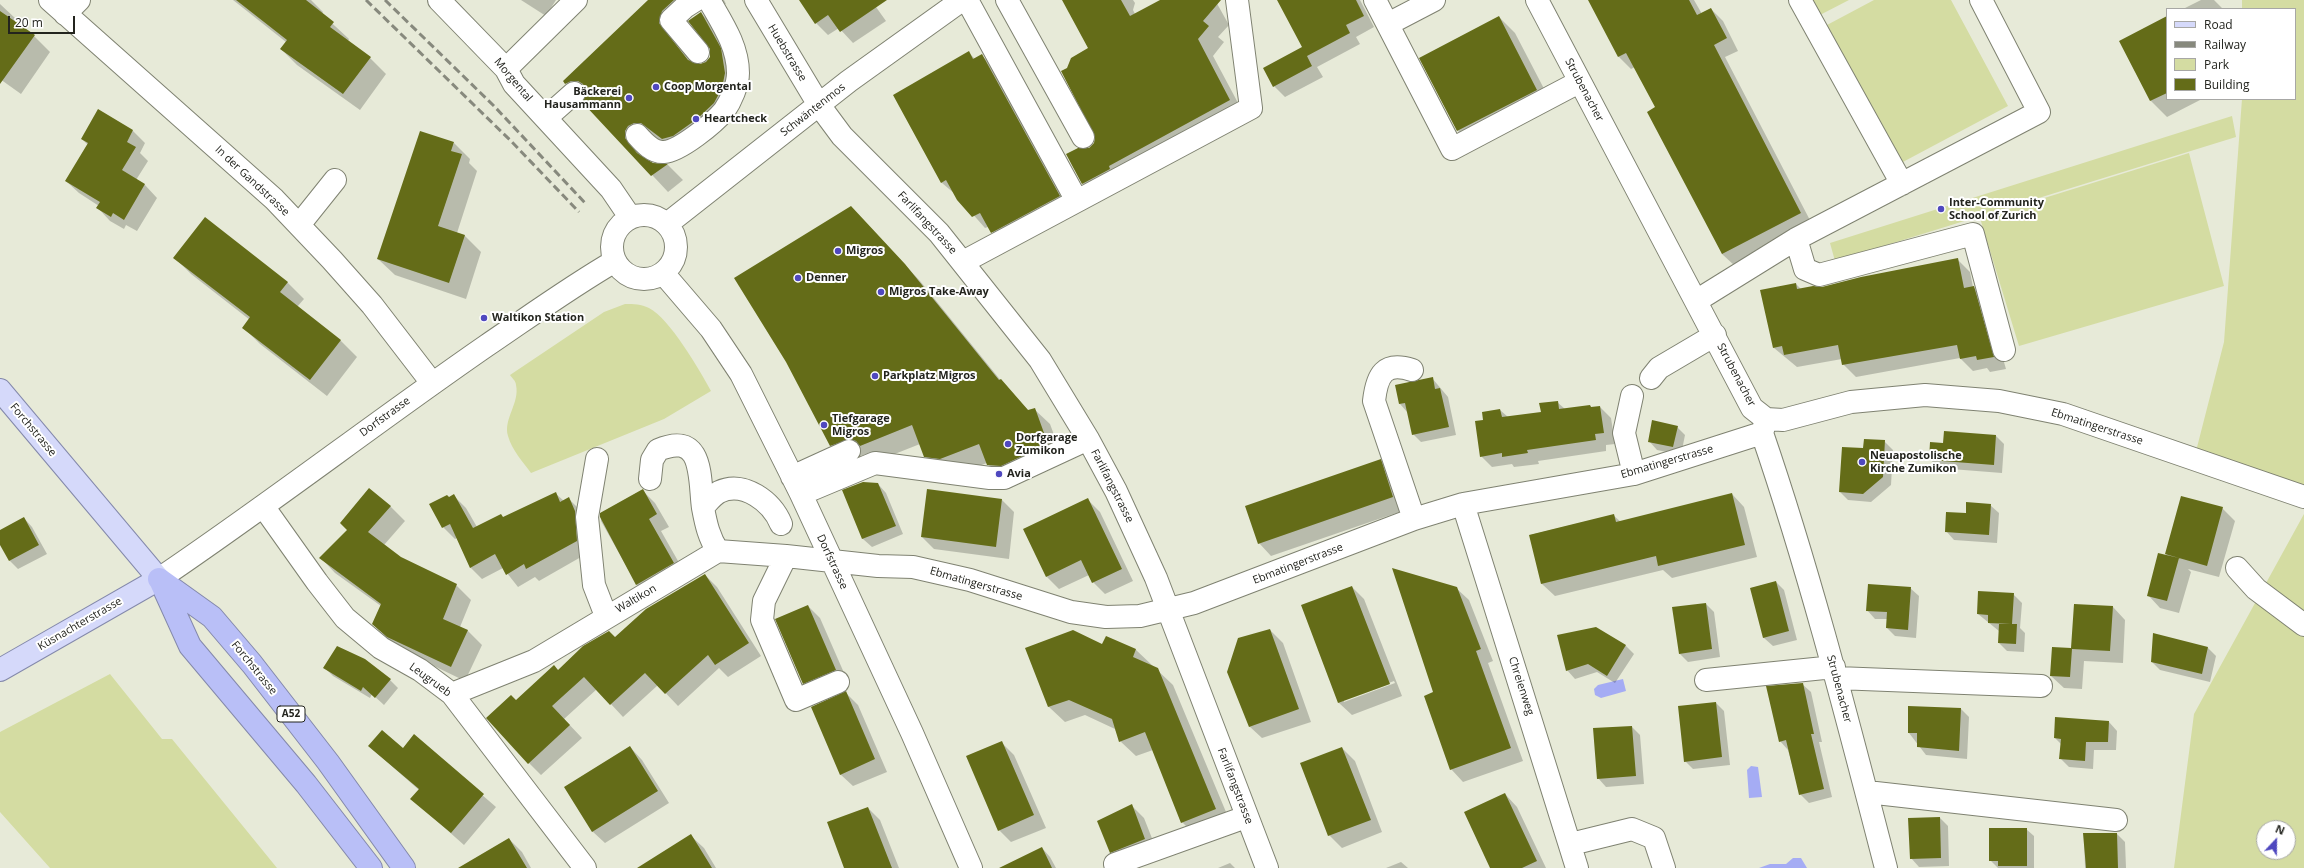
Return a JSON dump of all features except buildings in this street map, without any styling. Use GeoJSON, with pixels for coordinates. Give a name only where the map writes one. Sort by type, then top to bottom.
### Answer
{"type":"FeatureCollection","features":[{"type":"Feature","properties":{"kind":"highway","name":"Forchstrasse"},"geometry":{"type":"LineString","coordinates":[[159,579],[190,646],[306,784],[371,868]]}},
{"type":"Feature","properties":{"kind":"highway","name":"Forchstrasse"},"geometry":{"type":"LineString","coordinates":[[159,579],[212,616],[252,664],[328,762],[404,868]]}},
{"type":"Feature","properties":{"kind":"main road","name":"Forchstrasse"},"geometry":{"type":"LineString","coordinates":[[0,390],[159,579]]}},
{"type":"Feature","properties":{"kind":"main road","name":"Küsnachterstrasse"},"geometry":{"type":"LineString","coordinates":[[0,670],[159,579]]}},
{"type":"Feature","properties":{"kind":"street","name":"Morgental"},"geometry":{"type":"LineString","coordinates":[[439,0],[506,69],[514,84],[547,117],[611,189],[630,217]]}},
{"type":"Feature","properties":{"kind":"street"},"geometry":{"type":"LineString","coordinates":[[506,69],[576,0]]}},
{"type":"Feature","properties":{"kind":"street"},"geometry":{"type":"LineString","coordinates":[[696,0],[684,7],[671,20],[698,52]]}},
{"type":"Feature","properties":{"kind":"street"},"geometry":{"type":"LineString","coordinates":[[637,135],[647,147],[663,152],[677,148],[712,123],[725,110],[733,93],[738,74],[736,56],[727,33],[709,0]]}},
{"type":"Feature","properties":{"kind":"street","name":"Huebstrasse"},"geometry":{"type":"LineString","coordinates":[[756,0],[819,105]]}},
{"type":"Feature","properties":{"kind":"street","name":"Schwäntenmos"},"geometry":{"type":"LineString","coordinates":[[667,224],[819,105],[962,0]]}},
{"type":"Feature","properties":{"kind":"street"},"geometry":{"type":"LineString","coordinates":[[967,0],[1077,201]]}},
{"type":"Feature","properties":{"kind":"street"},"geometry":{"type":"LineString","coordinates":[[1007,0],[1083,137]]}},
{"type":"Feature","properties":{"kind":"street"},"geometry":{"type":"LineString","coordinates":[[963,262],[1252,108],[1237,0]]}},
{"type":"Feature","properties":{"kind":"street"},"geometry":{"type":"LineString","coordinates":[[1375,0],[1452,149],[1579,82]]}},
{"type":"Feature","properties":{"kind":"street"},"geometry":{"type":"LineString","coordinates":[[1388,24],[1434,0]]}},
{"type":"Feature","properties":{"kind":"street","name":"Strubenacher"},"geometry":{"type":"LineString","coordinates":[[1537,0],[1579,82],[1715,335],[1752,408],[1764,426],[1836,672],[1886,868]]}},
{"type":"Feature","properties":{"kind":"street"},"geometry":{"type":"LineString","coordinates":[[1800,0],[1902,184]]}},
{"type":"Feature","properties":{"kind":"street"},"geometry":{"type":"LineString","coordinates":[[1696,301],[1796,239],[2039,112],[1981,0]]}},
{"type":"Feature","properties":{"kind":"street","name":"In der Gandstrasse"},"geometry":{"type":"LineString","coordinates":[[65,5],[169,108],[248,175],[299,226],[372,305],[432,383]]}},
{"type":"Feature","properties":{"kind":"street"},"geometry":{"type":"LineString","coordinates":[[547,117],[574,93]]}},
{"type":"Feature","properties":{"kind":"street","name":"Farlifangstrasse"},"geometry":{"type":"LineString","coordinates":[[819,105],[842,136],[939,233],[963,262],[1040,360],[1088,439],[1116,491],[1156,578],[1266,868]]}},
{"type":"Feature","properties":{"kind":"street"},"geometry":{"type":"LineString","coordinates":[[299,226],[335,180]]}},
{"type":"Feature","properties":{"kind":"street"},"geometry":{"type":"LineString","coordinates":[[649,215],[667,224],[673,232],[676,243],[676,255],[671,265],[663,273],[653,278],[642,279],[631,276],[622,270],[615,261],[612,251],[614,236],[622,223],[630,217],[649,215]]}},
{"type":"Feature","properties":{"kind":"street"},"geometry":{"type":"LineString","coordinates":[[1796,239],[1804,269],[1819,276],[1973,234],[2004,350]]}},
{"type":"Feature","properties":{"kind":"street","name":"Dorfstrasse"},"geometry":{"type":"LineString","coordinates":[[159,579],[263,506],[432,383],[546,304],[615,261]]}},
{"type":"Feature","properties":{"kind":"street","name":"Dorfstrasse"},"geometry":{"type":"LineString","coordinates":[[663,273],[710,329],[741,374],[832,562],[912,734],[971,868]]}},
{"type":"Feature","properties":{"kind":"street"},"geometry":{"type":"LineString","coordinates":[[1651,378],[1658,368],[1715,335]]}},
{"type":"Feature","properties":{"kind":"street"},"geometry":{"type":"LineString","coordinates":[[1412,370],[1400,366],[1386,370],[1376,382],[1374,401],[1414,519]]}},
{"type":"Feature","properties":{"kind":"street","name":"Ebmatingerstrasse"},"geometry":{"type":"LineString","coordinates":[[832,562],[913,567],[970,580],[1071,612],[1106,617],[1140,616],[1194,603],[1414,519],[1463,504],[1634,474],[1764,426],[1851,402],[1925,395],[2000,401],[2063,414],[2304,497]]}},
{"type":"Feature","properties":{"kind":"street"},"geometry":{"type":"LineString","coordinates":[[1632,396],[1624,433],[1634,474]]}},
{"type":"Feature","properties":{"kind":"street"},"geometry":{"type":"LineString","coordinates":[[796,486],[836,480],[875,463],[990,478],[1004,478],[1088,439]]}},
{"type":"Feature","properties":{"kind":"street"},"geometry":{"type":"LineString","coordinates":[[650,479],[652,460],[658,450],[671,446],[689,450],[698,459],[707,529],[718,551],[786,556],[832,562]]}},
{"type":"Feature","properties":{"kind":"street"},"geometry":{"type":"LineString","coordinates":[[796,486],[849,451]]}},
{"type":"Feature","properties":{"kind":"street"},"geometry":{"type":"LineString","coordinates":[[597,459],[587,517],[594,585],[606,616]]}},
{"type":"Feature","properties":{"kind":"street"},"geometry":{"type":"LineString","coordinates":[[703,507],[718,493],[729,490],[744,491],[767,501],[776,512],[781,524]]}},
{"type":"Feature","properties":{"kind":"street","name":"Chreienweg"},"geometry":{"type":"LineString","coordinates":[[1463,504],[1571,844],[1577,868]]}},
{"type":"Feature","properties":{"kind":"street","name":"Leugrueb"},"geometry":{"type":"LineString","coordinates":[[263,506],[317,582],[345,618],[381,648],[420,670],[452,694],[584,868]]}},
{"type":"Feature","properties":{"kind":"street","name":"Waltikon"},"geometry":{"type":"LineString","coordinates":[[452,694],[534,661],[606,616],[718,551]]}},
{"type":"Feature","properties":{"kind":"street"},"geometry":{"type":"LineString","coordinates":[[786,556],[764,601],[762,620],[796,700],[838,682]]}},
{"type":"Feature","properties":{"kind":"street"},"geometry":{"type":"LineString","coordinates":[[2238,568],[2256,589],[2304,625]]}},
{"type":"Feature","properties":{"kind":"street"},"geometry":{"type":"LineString","coordinates":[[1706,680],[1836,672],[2041,686]]}},
{"type":"Feature","properties":{"kind":"street"},"geometry":{"type":"LineString","coordinates":[[1867,792],[2116,820]]}},
{"type":"Feature","properties":{"kind":"street"},"geometry":{"type":"LineString","coordinates":[[1115,864],[1246,817]]}},
{"type":"Feature","properties":{"kind":"street"},"geometry":{"type":"LineString","coordinates":[[1571,844],[1632,829],[1654,838],[1664,868]]}},
{"type":"Feature","properties":{"kind":"green space"},"geometry":{"type":"Polygon","coordinates":[[[1810,0],[1849,0],[1818,16],[1810,0]]]}},
{"type":"Feature","properties":{"kind":"green space"},"geometry":{"type":"Polygon","coordinates":[[[1874,0],[1951,0],[2008,106],[1901,163],[1827,25],[1874,0]]]}},
{"type":"Feature","properties":{"kind":"green space"},"geometry":{"type":"Polygon","coordinates":[[[2242,0],[2304,0],[2304,497],[2194,459],[2224,342],[2242,100],[2296,100],[2296,8],[2242,8],[2242,0]]]}},
{"type":"Feature","properties":{"kind":"green space"},"geometry":{"type":"Polygon","coordinates":[[[2232,116],[2236,137],[1835,261],[1830,243],[2232,116]]]}},
{"type":"Feature","properties":{"kind":"green space"},"geometry":{"type":"Polygon","coordinates":[[[2189,153],[2224,286],[2019,346],[1980,218],[2189,153]]]}},
{"type":"Feature","properties":{"kind":"green space"},"geometry":{"type":"Polygon","coordinates":[[[625,304],[640,305],[649,308],[666,323],[683,345],[711,391],[664,419],[531,473],[515,451],[508,436],[508,423],[517,392],[515,382],[510,375],[604,312],[625,304]]]}},
{"type":"Feature","properties":{"kind":"green space"},"geometry":{"type":"Polygon","coordinates":[[[2304,514],[2304,868],[2174,868],[2194,714],[2304,514]]]}},
{"type":"Feature","properties":{"kind":"green space"},"geometry":{"type":"Polygon","coordinates":[[[110,674],[162,739],[172,739],[277,868],[50,868],[0,812],[0,732],[110,674]]]}},
{"type":"Feature","properties":{"kind":"water"},"geometry":{"type":"Polygon","coordinates":[[[1623,679],[1626,691],[1601,698],[1595,695],[1594,689],[1598,685],[1623,679]]]}},
{"type":"Feature","properties":{"kind":"water"},"geometry":{"type":"Polygon","coordinates":[[[1751,766],[1758,767],[1762,797],[1749,798],[1747,770],[1751,766]]]}},
{"type":"Feature","properties":{"kind":"water"},"geometry":{"type":"Polygon","coordinates":[[[1793,858],[1801,858],[1807,868],[1759,868],[1770,864],[1786,864],[1793,858]]]}},
{"type":"Feature","properties":{"kind":"railway"},"geometry":{"type":"LineString","coordinates":[[366,0],[511,141],[579,212]]}},
{"type":"Feature","properties":{"kind":"railway"},"geometry":{"type":"LineString","coordinates":[[385,0],[494,106],[587,205]]}},
{"type":"Feature","properties":{"kind":"place","name":"Coop Morgental"},"geometry":{"type":"Point","coordinates":[656,87]}},
{"type":"Feature","properties":{"kind":"place","name":"Bäckerei Hausammann"},"geometry":{"type":"Point","coordinates":[629,98]}},
{"type":"Feature","properties":{"kind":"place","name":"Heartcheck"},"geometry":{"type":"Point","coordinates":[696,119]}},
{"type":"Feature","properties":{"kind":"place","name":"Inter-Community School of Zurich"},"geometry":{"type":"Point","coordinates":[1941,209]}},
{"type":"Feature","properties":{"kind":"place","name":"Migros"},"geometry":{"type":"Point","coordinates":[838,251]}},
{"type":"Feature","properties":{"kind":"place","name":"Denner"},"geometry":{"type":"Point","coordinates":[798,278]}},
{"type":"Feature","properties":{"kind":"place","name":"Migros Take-Away"},"geometry":{"type":"Point","coordinates":[881,292]}},
{"type":"Feature","properties":{"kind":"place","name":"Waltikon Station"},"geometry":{"type":"Point","coordinates":[484,318]}},
{"type":"Feature","properties":{"kind":"place","name":"Parkplatz Migros"},"geometry":{"type":"Point","coordinates":[875,376]}},
{"type":"Feature","properties":{"kind":"place","name":"Tiefgarage Migros"},"geometry":{"type":"Point","coordinates":[824,425]}},
{"type":"Feature","properties":{"kind":"place","name":"Dorfgarage Zumikon"},"geometry":{"type":"Point","coordinates":[1008,444]}},
{"type":"Feature","properties":{"kind":"place","name":"Neuapostolische Kirche Zumikon"},"geometry":{"type":"Point","coordinates":[1862,462]}},
{"type":"Feature","properties":{"kind":"place","name":"Avia"},"geometry":{"type":"Point","coordinates":[999,474]}}]}
